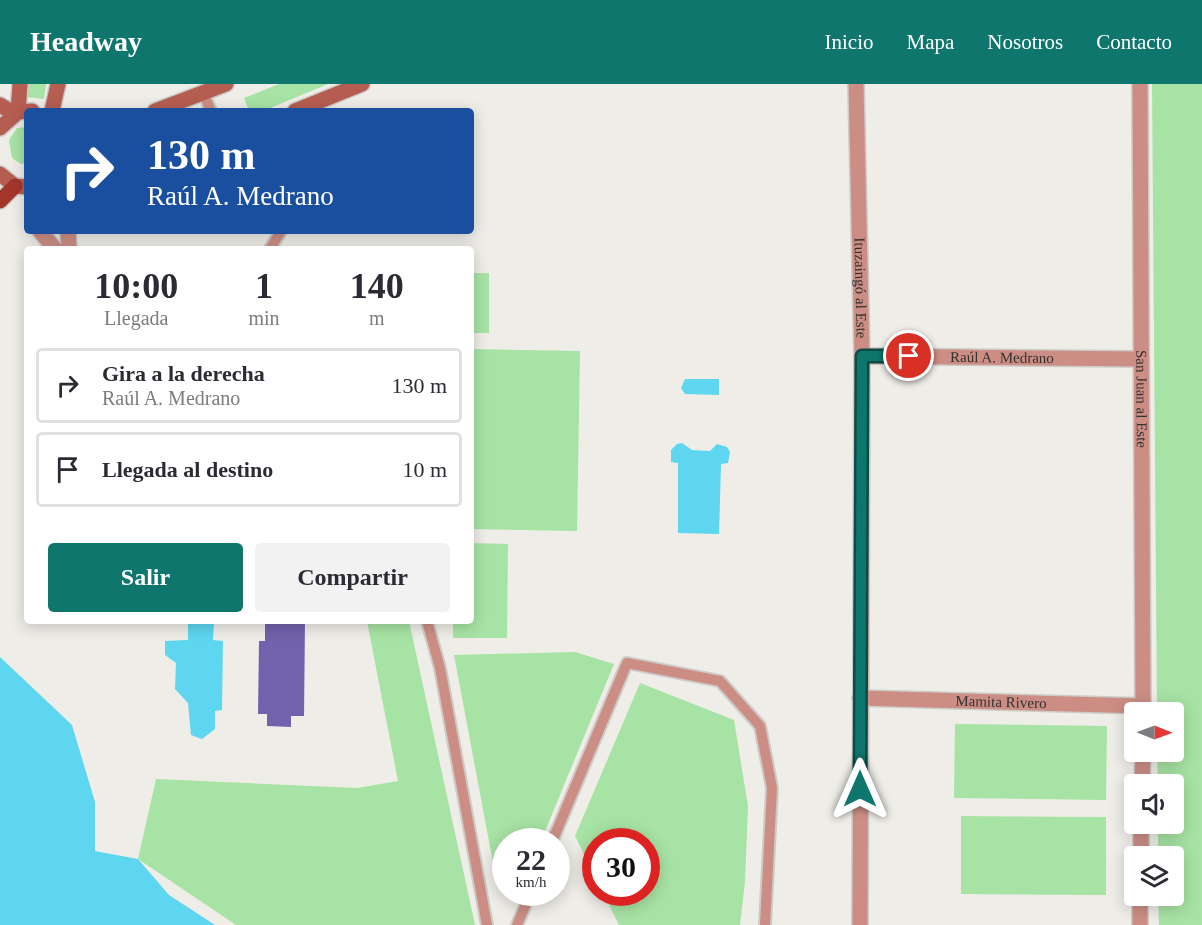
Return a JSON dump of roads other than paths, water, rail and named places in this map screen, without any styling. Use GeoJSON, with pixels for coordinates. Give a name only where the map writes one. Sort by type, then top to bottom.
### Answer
{"type":"FeatureCollection","features":[{"type":"Feature","properties":{"kind":"main road"},"geometry":{"type":"LineString","coordinates":[[20,84],[21,112]]}},
{"type":"Feature","properties":{"kind":"main road"},"geometry":{"type":"LineString","coordinates":[[53,108],[58,84]]}},
{"type":"Feature","properties":{"kind":"main road"},"geometry":{"type":"LineString","coordinates":[[163,108],[226,84]]}},
{"type":"Feature","properties":{"kind":"main road"},"geometry":{"type":"LineString","coordinates":[[302,108],[362,84]]}},
{"type":"Feature","properties":{"kind":"main road"},"geometry":{"type":"LineString","coordinates":[[0,105],[21,112]]}},
{"type":"Feature","properties":{"kind":"main road"},"geometry":{"type":"LineString","coordinates":[[0,128],[21,112]]}},
{"type":"Feature","properties":{"kind":"main road"},"geometry":{"type":"LineString","coordinates":[[0,174],[24,188]]}},
{"type":"Feature","properties":{"kind":"main road"},"geometry":{"type":"LineString","coordinates":[[0,201],[24,188]]}},
{"type":"Feature","properties":{"kind":"street","name":"Ituzaingó al Este"},"geometry":{"type":"LineString","coordinates":[[856,84],[862,356],[860,925]]}},
{"type":"Feature","properties":{"kind":"street","name":"San Juan al Este"},"geometry":{"type":"LineString","coordinates":[[1140,84],[1143,702]]}},
{"type":"Feature","properties":{"kind":"street"},"geometry":{"type":"LineString","coordinates":[[42,234],[52,246]]}},
{"type":"Feature","properties":{"kind":"street","name":"Raúl A. Medrano"},"geometry":{"type":"LineString","coordinates":[[862,356],[1141,359]]}},
{"type":"Feature","properties":{"kind":"street","name":"Mamita Rivero"},"geometry":{"type":"LineString","coordinates":[[860,698],[1124,708]]}},
{"type":"Feature","properties":{"kind":"street"},"geometry":{"type":"LineString","coordinates":[[1140,906],[1140,925]]}},
{"type":"Feature","properties":{"kind":"lane"},"geometry":{"type":"LineString","coordinates":[[203,92],[211,108]]}},
{"type":"Feature","properties":{"kind":"lane"},"geometry":{"type":"LineString","coordinates":[[428,624],[440,668],[487,925]]}},
{"type":"Feature","properties":{"kind":"lane"},"geometry":{"type":"LineString","coordinates":[[558,828],[627,663],[720,681],[760,726],[772,788],[765,925]]}},
{"type":"Feature","properties":{"kind":"lane"},"geometry":{"type":"LineString","coordinates":[[517,925],[525,906]]}},
{"type":"Feature","properties":{"kind":"water"},"geometry":{"type":"Polygon","coordinates":[[[685,379],[719,379],[719,395],[685,394],[681,388],[685,379]]]}},
{"type":"Feature","properties":{"kind":"water"},"geometry":{"type":"Polygon","coordinates":[[[682,443],[692,450],[710,451],[717,444],[727,447],[730,452],[728,463],[721,464],[719,534],[678,533],[678,463],[671,462],[671,450],[677,444],[682,443]]]}},
{"type":"Feature","properties":{"kind":"water"},"geometry":{"type":"Polygon","coordinates":[[[188,624],[214,624],[213,640],[223,641],[222,710],[215,711],[215,729],[202,739],[191,735],[188,703],[175,689],[176,663],[165,655],[165,641],[188,640],[188,624]]]}},
{"type":"Feature","properties":{"kind":"water"},"geometry":{"type":"Polygon","coordinates":[[[0,657],[72,725],[95,802],[95,851],[138,859],[169,895],[215,925],[0,925],[0,657]]]}}]}
